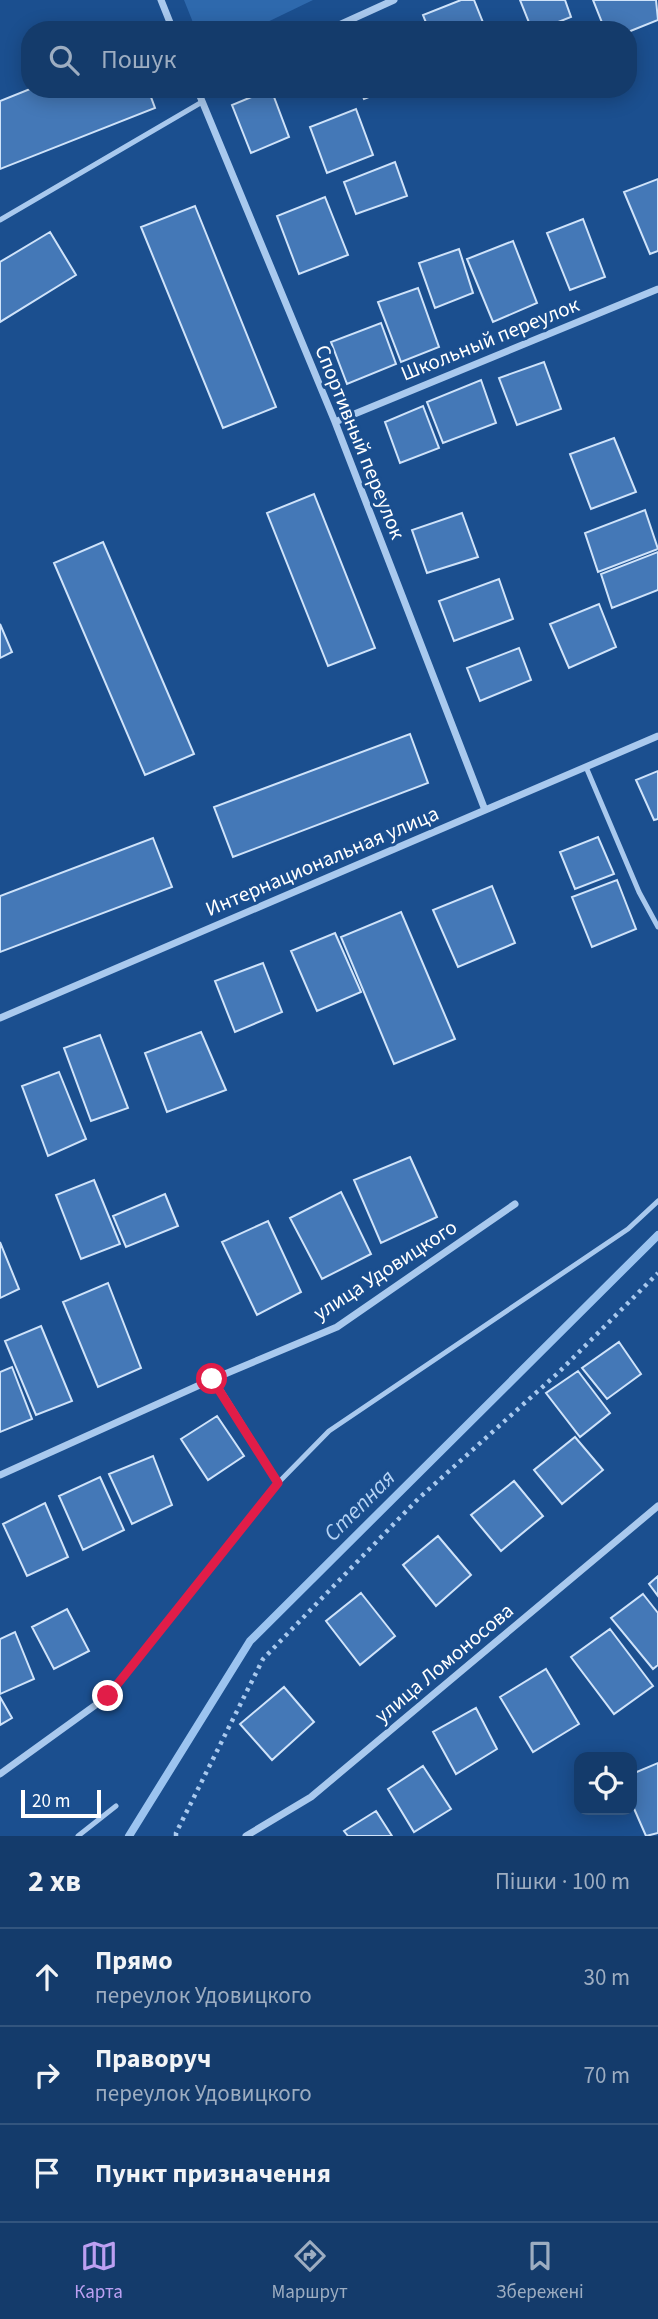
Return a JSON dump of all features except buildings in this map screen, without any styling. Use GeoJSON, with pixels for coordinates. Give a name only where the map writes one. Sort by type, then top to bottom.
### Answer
{"type":"FeatureCollection","features":[{"type":"Feature","properties":{"kind":"street"},"geometry":{"type":"LineString","coordinates":[[160,0],[169,21]]}},
{"type":"Feature","properties":{"kind":"street"},"geometry":{"type":"LineString","coordinates":[[348,21],[394,0]]}},
{"type":"Feature","properties":{"kind":"street","name":"Спортивный переулок"},"geometry":{"type":"LineString","coordinates":[[200,98],[334,422],[485,810]]}},
{"type":"Feature","properties":{"kind":"street","name":"Школьный переулок"},"geometry":{"type":"LineString","coordinates":[[334,422],[658,289]]}},
{"type":"Feature","properties":{"kind":"street","name":"Интернациональная улица"},"geometry":{"type":"LineString","coordinates":[[0,1018],[658,736]]}},
{"type":"Feature","properties":{"kind":"street","name":"улица Удовицкого"},"geometry":{"type":"LineString","coordinates":[[0,1475],[212,1379],[337,1327],[515,1204]]}},
{"type":"Feature","properties":{"kind":"street"},"geometry":{"type":"LineString","coordinates":[[0,1774],[108,1696],[278,1483],[212,1379]]}},
{"type":"Feature","properties":{"kind":"street","name":"улица Ломоносова"},"geometry":{"type":"LineString","coordinates":[[246,1836],[311,1797],[658,1506]]}},
{"type":"Feature","properties":{"kind":"lane"},"geometry":{"type":"LineString","coordinates":[[0,220],[202,102]]}},
{"type":"Feature","properties":{"kind":"lane"},"geometry":{"type":"LineString","coordinates":[[586,767],[639,892],[658,927]]}},
{"type":"Feature","properties":{"kind":"lane"},"geometry":{"type":"LineString","coordinates":[[278,1483],[329,1431],[628,1229],[658,1201]]}},
{"type":"Feature","properties":{"kind":"lane"},"geometry":{"type":"LineString","coordinates":[[78,1836],[116,1806]]}},
{"type":"Feature","properties":{"kind":"path"},"geometry":{"type":"LineString","coordinates":[[176,1836],[262,1659],[418,1499],[558,1373],[658,1273]]}},
{"type":"Feature","properties":{"kind":"shaded area"},"geometry":{"type":"Polygon","coordinates":[[[184,0],[313,0],[270,21],[192,21],[184,0]]]}},
{"type":"Feature","properties":{"kind":"waterway","name":"Степная"},"geometry":{"type":"LineString","coordinates":[[129,1836],[250,1641],[658,1235]]}},
{"type":"Feature","properties":{"kind":"route"},"geometry":{"type":"LineString","coordinates":[[108,1696],[278,1483],[212,1379]]}}]}
